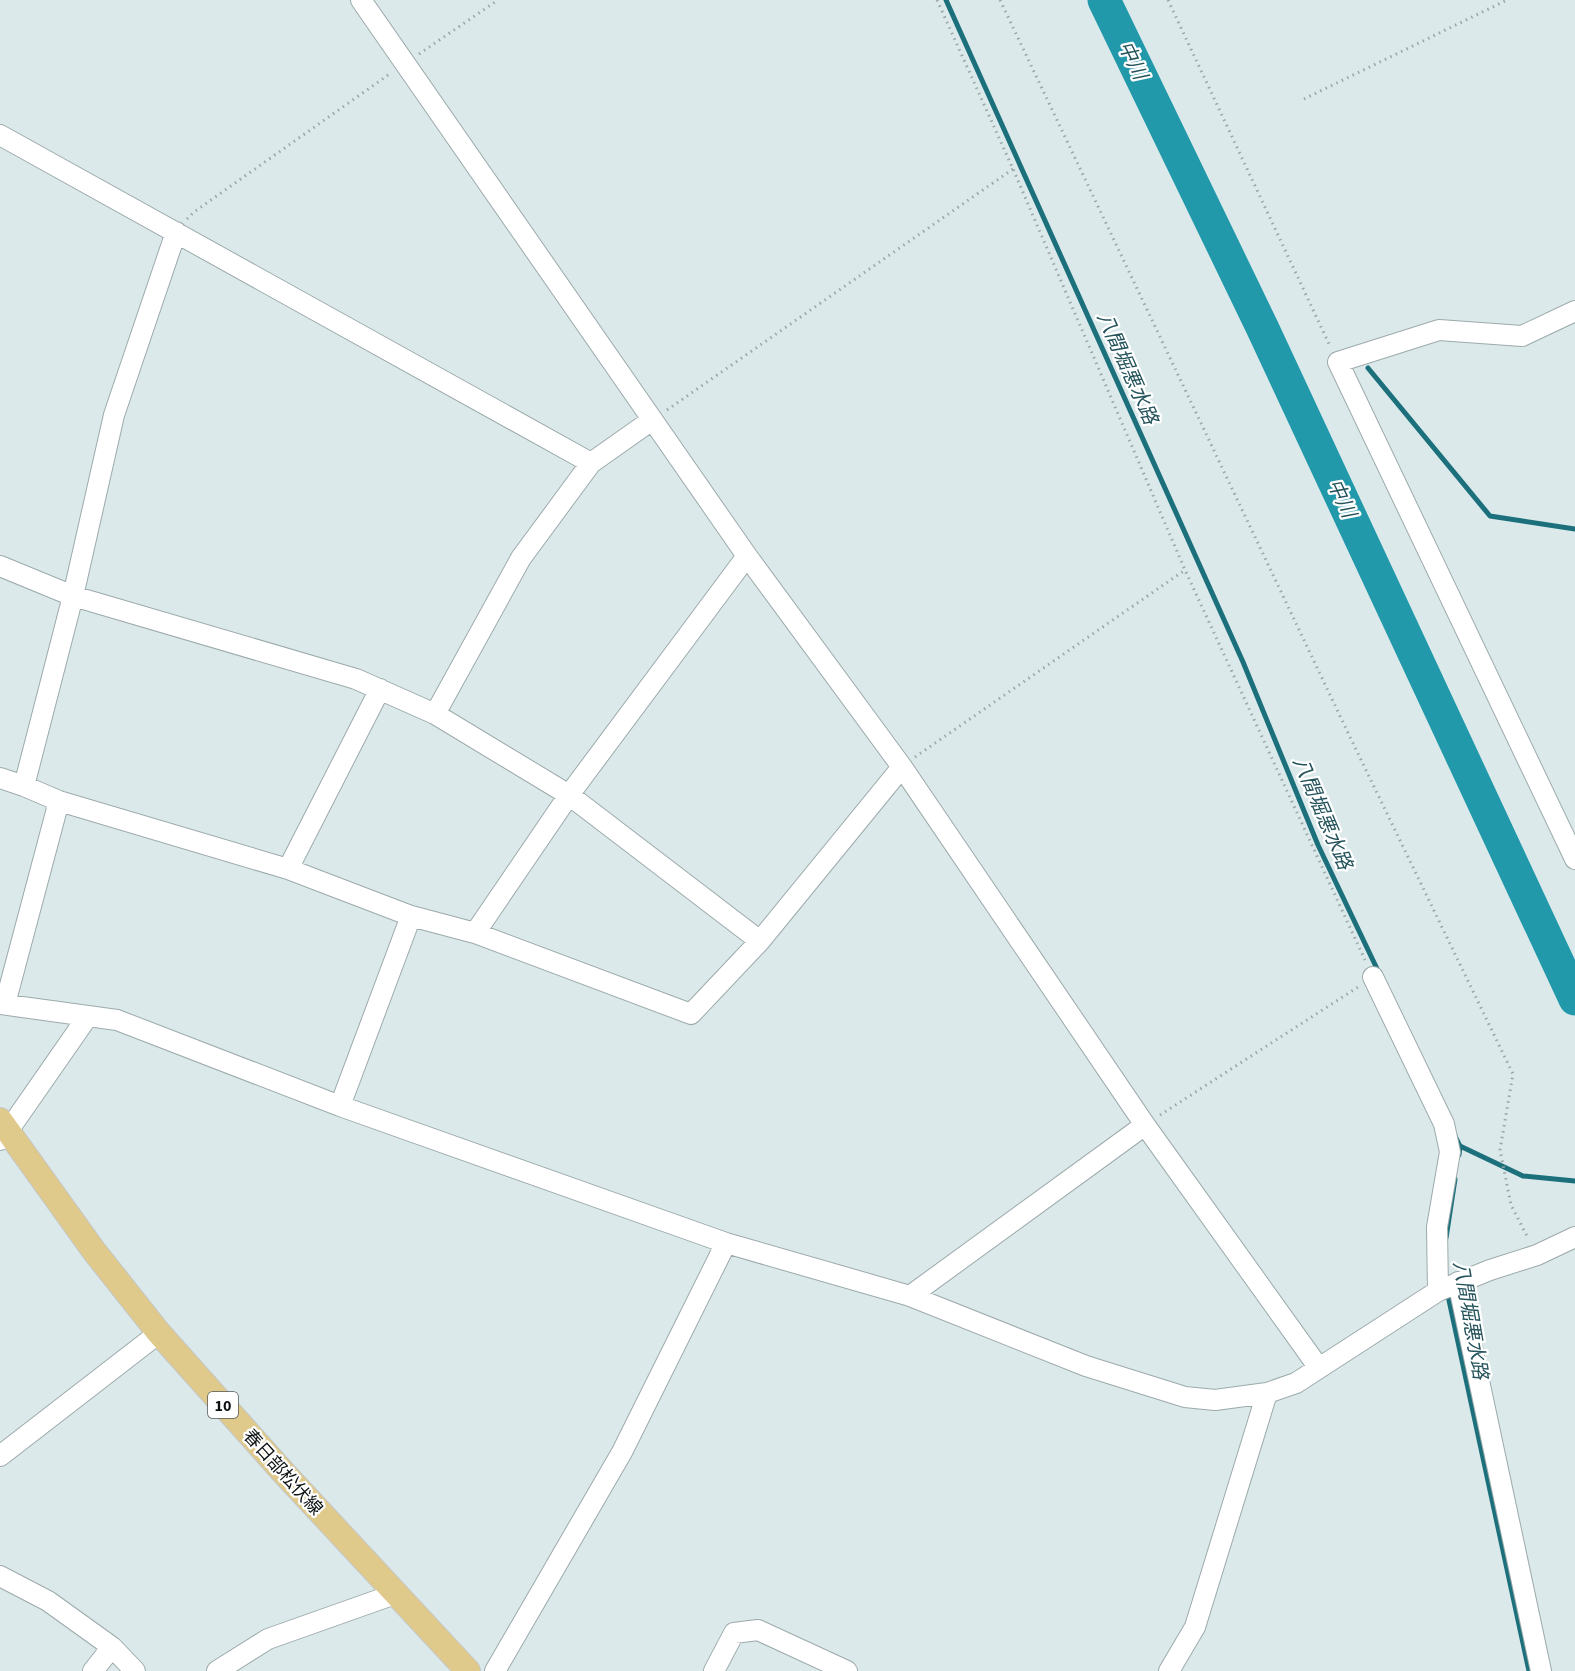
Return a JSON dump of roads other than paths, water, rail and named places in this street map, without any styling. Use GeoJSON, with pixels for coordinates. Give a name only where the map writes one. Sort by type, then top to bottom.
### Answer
{"type":"FeatureCollection","features":[{"type":"Feature","properties":{"kind":"main road","name":"春日部松伏線"},"geometry":{"type":"LineString","coordinates":[[3,1130],[159,1334],[468,1671]]}},
{"type":"Feature","properties":{"kind":"street"},"geometry":{"type":"LineString","coordinates":[[362,0],[747,556],[902,767],[1145,1125],[1319,1368]]}},
{"type":"Feature","properties":{"kind":"street"},"geometry":{"type":"LineString","coordinates":[[0,135],[591,463]]}},
{"type":"Feature","properties":{"kind":"street"},"geometry":{"type":"LineString","coordinates":[[24,786],[73,596],[121,392],[176,232]]}},
{"type":"Feature","properties":{"kind":"street"},"geometry":{"type":"LineString","coordinates":[[1575,311],[1522,336],[1439,330],[1338,362],[1575,859]]}},
{"type":"Feature","properties":{"kind":"street"},"geometry":{"type":"LineString","coordinates":[[435,714],[521,558],[591,463],[652,420]]}},
{"type":"Feature","properties":{"kind":"street"},"geometry":{"type":"LineString","coordinates":[[475,933],[568,795],[747,556]]}},
{"type":"Feature","properties":{"kind":"street"},"geometry":{"type":"LineString","coordinates":[[0,566],[73,596],[357,679],[435,714],[568,795],[760,941]]}},
{"type":"Feature","properties":{"kind":"street"},"geometry":{"type":"LineString","coordinates":[[288,869],[380,689]]}},
{"type":"Feature","properties":{"kind":"street"},"geometry":{"type":"LineString","coordinates":[[0,778],[59,801],[288,869],[411,916],[475,933],[691,1014],[760,941],[902,767]]}},
{"type":"Feature","properties":{"kind":"street"},"geometry":{"type":"LineString","coordinates":[[59,801],[2,1004],[117,1020],[340,1106],[726,1243],[910,1296],[1086,1366],[1185,1397],[1215,1400],[1268,1393],[1296,1383],[1438,1291],[1537,1255],[1575,1238]]}},
{"type":"Feature","properties":{"kind":"street"},"geometry":{"type":"LineString","coordinates":[[340,1106],[411,916]]}},
{"type":"Feature","properties":{"kind":"street"},"geometry":{"type":"LineString","coordinates":[[1373,977],[1444,1124],[1449,1152],[1437,1227],[1438,1291]]}},
{"type":"Feature","properties":{"kind":"street"},"geometry":{"type":"LineString","coordinates":[[3,1130],[88,1016]]}},
{"type":"Feature","properties":{"kind":"street"},"geometry":{"type":"LineString","coordinates":[[910,1296],[1145,1125]]}},
{"type":"Feature","properties":{"kind":"street"},"geometry":{"type":"LineString","coordinates":[[495,1671],[622,1452],[726,1243]]}},
{"type":"Feature","properties":{"kind":"street"},"geometry":{"type":"LineString","coordinates":[[1458,1282],[1540,1671]]}},
{"type":"Feature","properties":{"kind":"street"},"geometry":{"type":"LineString","coordinates":[[0,1456],[159,1334]]}},
{"type":"Feature","properties":{"kind":"street"},"geometry":{"type":"LineString","coordinates":[[1169,1671],[1195,1627],[1268,1393]]}},
{"type":"Feature","properties":{"kind":"street"},"geometry":{"type":"LineString","coordinates":[[0,1576],[48,1601],[112,1647],[135,1671]]}},
{"type":"Feature","properties":{"kind":"street"},"geometry":{"type":"LineString","coordinates":[[228,1669],[268,1639],[395,1594]]}},
{"type":"Feature","properties":{"kind":"street"},"geometry":{"type":"LineString","coordinates":[[714,1671],[734,1633],[758,1630],[847,1671]]}},
{"type":"Feature","properties":{"kind":"street"},"geometry":{"type":"LineString","coordinates":[[93,1671],[112,1647]]}},
{"type":"Feature","properties":{"kind":"waterway","name":"八間堀悪水路"},"geometry":{"type":"LineString","coordinates":[[946,0],[1243,662],[1318,845],[1380,975]]}},
{"type":"Feature","properties":{"kind":"waterway","name":"中川"},"geometry":{"type":"LineString","coordinates":[[1104,0],[1262,327],[1575,999]]}},
{"type":"Feature","properties":{"kind":"waterway"},"geometry":{"type":"LineString","coordinates":[[1368,368],[1490,516],[1575,529]]}},
{"type":"Feature","properties":{"kind":"waterway","name":"八間堀悪水路"},"geometry":{"type":"LineString","coordinates":[[1455,1136],[1460,1146],[1459,1155]]}},
{"type":"Feature","properties":{"kind":"waterway"},"geometry":{"type":"LineString","coordinates":[[1460,1146],[1523,1176],[1575,1181]]}},
{"type":"Feature","properties":{"kind":"waterway","name":"八間堀悪水路"},"geometry":{"type":"LineString","coordinates":[[1446,1238],[1455,1179]]}},
{"type":"Feature","properties":{"kind":"waterway","name":"八間堀悪水路"},"geometry":{"type":"LineString","coordinates":[[1447,1291],[1529,1671]]}}]}
